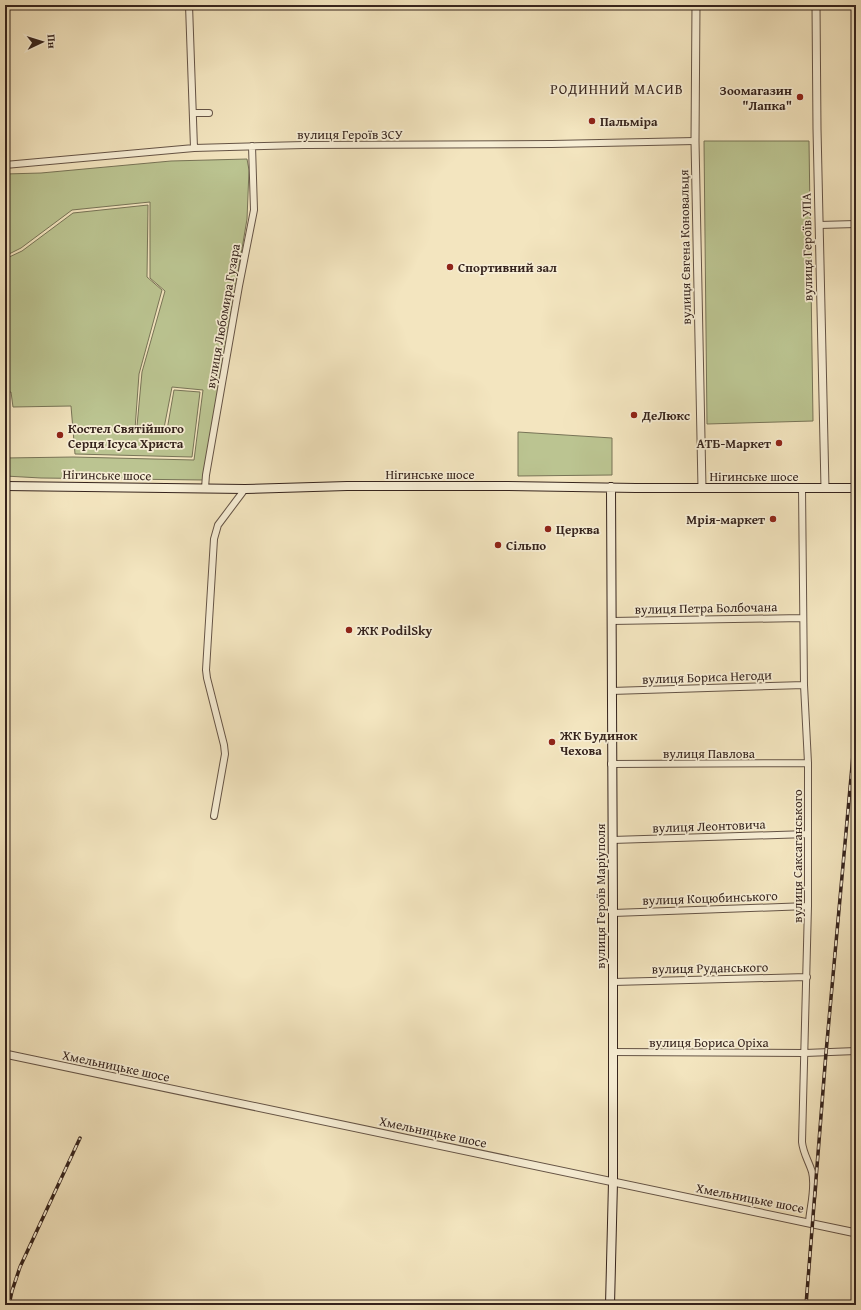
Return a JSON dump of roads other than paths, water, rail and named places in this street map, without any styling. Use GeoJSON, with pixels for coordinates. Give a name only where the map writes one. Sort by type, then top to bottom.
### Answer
{"type":"FeatureCollection","features":[{"type":"Feature","properties":{"kind":"main road","name":"Нігинське шосе"},"geometry":{"type":"LineString","coordinates":[[5,486],[245,489],[346,486],[856,488]]}},
{"type":"Feature","properties":{"kind":"main road","name":"вулиця Героїв Маріуполя"},"geometry":{"type":"LineString","coordinates":[[610,487],[613,913],[613,1182],[610,1305]]}},
{"type":"Feature","properties":{"kind":"street"},"geometry":{"type":"LineString","coordinates":[[189,5],[194,148]]}},
{"type":"Feature","properties":{"kind":"street","name":"вулиця Євгена Коновальця"},"geometry":{"type":"LineString","coordinates":[[696,5],[695,141],[702,488]]}},
{"type":"Feature","properties":{"kind":"street","name":"вулиця Героїв УПА"},"geometry":{"type":"LineString","coordinates":[[816,5],[825,488]]}},
{"type":"Feature","properties":{"kind":"street"},"geometry":{"type":"LineString","coordinates":[[193,113],[209,113]]}},
{"type":"Feature","properties":{"kind":"street","name":"вулиця Героїв ЗСУ"},"geometry":{"type":"LineString","coordinates":[[5,165],[194,148],[695,141]]}},
{"type":"Feature","properties":{"kind":"street","name":"вулиця Любомира Гузара"},"geometry":{"type":"LineString","coordinates":[[205,488],[239,286],[254,210],[252,146]]}},
{"type":"Feature","properties":{"kind":"street"},"geometry":{"type":"LineString","coordinates":[[819,225],[856,224]]}},
{"type":"Feature","properties":{"kind":"street","name":"вулиця Саксаганського"},"geometry":{"type":"LineString","coordinates":[[802,488],[804,685],[808,763],[807,977],[802,1148],[812,1172],[809,1222]]}},
{"type":"Feature","properties":{"kind":"street"},"geometry":{"type":"LineString","coordinates":[[214,816],[225,754],[206,670],[214,539],[218,525],[245,489]]}},
{"type":"Feature","properties":{"kind":"street","name":"вулиця Петра Болбочана"},"geometry":{"type":"LineString","coordinates":[[611,621],[803,618]]}},
{"type":"Feature","properties":{"kind":"street","name":"вулиця Бориса Негоди"},"geometry":{"type":"LineString","coordinates":[[611,691],[804,685]]}},
{"type":"Feature","properties":{"kind":"street","name":"вулиця Павлова"},"geometry":{"type":"LineString","coordinates":[[611,764],[808,763]]}},
{"type":"Feature","properties":{"kind":"street","name":"вулиця Леонтовича"},"geometry":{"type":"LineString","coordinates":[[612,840],[808,834]]}},
{"type":"Feature","properties":{"kind":"street","name":"вулиця Коцюбинського"},"geometry":{"type":"LineString","coordinates":[[613,913],[808,906]]}},
{"type":"Feature","properties":{"kind":"street","name":"вулиця Руданського"},"geometry":{"type":"LineString","coordinates":[[613,982],[807,977]]}},
{"type":"Feature","properties":{"kind":"street","name":"вулиця Бориса Оріха"},"geometry":{"type":"LineString","coordinates":[[612,1052],[805,1053],[856,1051]]}},
{"type":"Feature","properties":{"kind":"street","name":"Хмельницьке шосе"},"geometry":{"type":"LineString","coordinates":[[5,1054],[856,1232]]}},
{"type":"Feature","properties":{"kind":"railway"},"geometry":{"type":"LineString","coordinates":[[806,1305],[826,1053],[856,722]]}},
{"type":"Feature","properties":{"kind":"railway"},"geometry":{"type":"LineString","coordinates":[[9,1305],[20,1267],[80,1138]]}},
{"type":"Feature","properties":{"kind":"place","name":"Зоомагазин \"Лапка\""},"geometry":{"type":"Point","coordinates":[800,97]}},
{"type":"Feature","properties":{"kind":"place","name":"Пальміра"},"geometry":{"type":"Point","coordinates":[592,121]}},
{"type":"Feature","properties":{"kind":"place","name":"Спортивний зал"},"geometry":{"type":"Point","coordinates":[450,267]}},
{"type":"Feature","properties":{"kind":"place","name":"ДеЛюкс"},"geometry":{"type":"Point","coordinates":[634,415]}},
{"type":"Feature","properties":{"kind":"place","name":"Костел Святійшого Серця Ісуса Христа"},"geometry":{"type":"Point","coordinates":[60,435]}},
{"type":"Feature","properties":{"kind":"place","name":"АТБ-Маркет"},"geometry":{"type":"Point","coordinates":[779,443]}},
{"type":"Feature","properties":{"kind":"place","name":"Мрія-маркет"},"geometry":{"type":"Point","coordinates":[773,519]}},
{"type":"Feature","properties":{"kind":"place","name":"Церква"},"geometry":{"type":"Point","coordinates":[548,529]}},
{"type":"Feature","properties":{"kind":"place","name":"Сільпо"},"geometry":{"type":"Point","coordinates":[498,545]}},
{"type":"Feature","properties":{"kind":"place","name":"ЖК PodilSky"},"geometry":{"type":"Point","coordinates":[349,630]}},
{"type":"Feature","properties":{"kind":"place","name":"ЖК Будинок Чехова"},"geometry":{"type":"Point","coordinates":[552,742]}},
{"type":"Feature","properties":{"kind":"district","name":"РОДИННИЙ МАСИВ"},"geometry":{"type":"Point","coordinates":[617,89]}}]}
